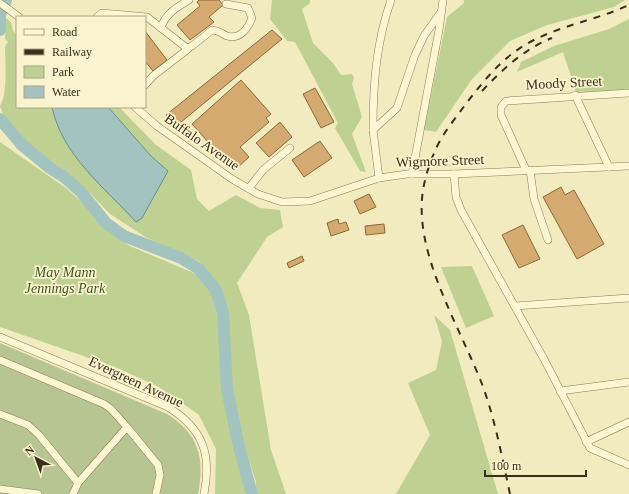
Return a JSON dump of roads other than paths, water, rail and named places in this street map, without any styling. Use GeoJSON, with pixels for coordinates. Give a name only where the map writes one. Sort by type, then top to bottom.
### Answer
{"type":"FeatureCollection","features":[{"type":"Feature","properties":{"kind":"street"},"geometry":{"type":"LineString","coordinates":[[161,28],[163,20],[170,12],[189,0]]}},
{"type":"Feature","properties":{"kind":"street"},"geometry":{"type":"LineString","coordinates":[[379,178],[373,130],[374,74],[384,20],[391,0]]}},
{"type":"Feature","properties":{"kind":"street"},"geometry":{"type":"LineString","coordinates":[[412,174],[439,30],[443,0]]}},
{"type":"Feature","properties":{"kind":"street"},"geometry":{"type":"LineString","coordinates":[[0,3],[18,16]]}},
{"type":"Feature","properties":{"kind":"street"},"geometry":{"type":"LineString","coordinates":[[146,84],[187,48],[192,46],[212,30],[220,32],[228,37],[235,36],[247,30],[252,18],[248,8],[226,4]]}},
{"type":"Feature","properties":{"kind":"street"},"geometry":{"type":"LineString","coordinates":[[373,130],[397,108],[418,48],[431,24],[441,12]]}},
{"type":"Feature","properties":{"kind":"street"},"geometry":{"type":"LineString","coordinates":[[98,16],[102,13],[136,16]]}},
{"type":"Feature","properties":{"kind":"street"},"geometry":{"type":"LineString","coordinates":[[146,17],[187,48]]}},
{"type":"Feature","properties":{"kind":"street","name":"Moody Street"},"geometry":{"type":"LineString","coordinates":[[528,170],[501,115],[502,104],[511,99],[629,93]]}},
{"type":"Feature","properties":{"kind":"street"},"geometry":{"type":"LineString","coordinates":[[575,95],[609,167]]}},
{"type":"Feature","properties":{"kind":"street","name":"Buffalo Avenue"},"geometry":{"type":"LineString","coordinates":[[136,108],[180,144],[258,194]]}},
{"type":"Feature","properties":{"kind":"street"},"geometry":{"type":"LineString","coordinates":[[248,188],[263,170],[290,148]]}},
{"type":"Feature","properties":{"kind":"street","name":"Wigmore Street"},"geometry":{"type":"LineString","coordinates":[[258,194],[282,202],[310,201],[379,178],[412,174],[454,174],[629,166]]}},
{"type":"Feature","properties":{"kind":"street"},"geometry":{"type":"LineString","coordinates":[[528,170],[534,199],[548,240]]}},
{"type":"Feature","properties":{"kind":"street"},"geometry":{"type":"LineString","coordinates":[[454,174],[456,197],[461,210],[515,306],[586,442],[590,448],[629,465]]}},
{"type":"Feature","properties":{"kind":"street"},"geometry":{"type":"LineString","coordinates":[[515,306],[629,298]]}},
{"type":"Feature","properties":{"kind":"street","name":"Evergreen Avenue"},"geometry":{"type":"LineString","coordinates":[[0,337],[168,407],[180,415],[196,431],[204,449],[208,472],[204,494]]}},
{"type":"Feature","properties":{"kind":"street"},"geometry":{"type":"LineString","coordinates":[[0,360],[104,404],[111,409],[158,465],[160,475],[156,494]]}},
{"type":"Feature","properties":{"kind":"street"},"geometry":{"type":"LineString","coordinates":[[560,391],[629,382]]}},
{"type":"Feature","properties":{"kind":"street"},"geometry":{"type":"LineString","coordinates":[[0,414],[28,425],[40,435],[78,483]]}},
{"type":"Feature","properties":{"kind":"street"},"geometry":{"type":"LineString","coordinates":[[586,442],[629,422]]}},
{"type":"Feature","properties":{"kind":"street"},"geometry":{"type":"LineString","coordinates":[[73,494],[78,483],[127,427]]}},
{"type":"Feature","properties":{"kind":"street"},"geometry":{"type":"LineString","coordinates":[[0,489],[38,494]]}},
{"type":"Feature","properties":{"kind":"water"},"geometry":{"type":"Polygon","coordinates":[[[52,108],[109,108],[151,156],[168,171],[142,218],[136,222],[98,183],[75,155],[57,124],[52,108]]]}},
{"type":"Feature","properties":{"kind":"waterway"},"geometry":{"type":"LineString","coordinates":[[0,30],[0,15],[6,0]]}},
{"type":"Feature","properties":{"kind":"waterway"},"geometry":{"type":"LineString","coordinates":[[0,119],[22,145],[81,192],[106,223],[124,236],[181,258],[199,269],[216,290],[223,313],[227,389],[239,447],[252,494]]}},
{"type":"Feature","properties":{"kind":"railway"},"geometry":{"type":"LineString","coordinates":[[510,494],[498,438],[487,397],[446,302],[430,259],[422,217],[424,183],[432,159],[445,133],[480,86],[504,60],[523,46],[545,35],[629,5]]}},
{"type":"Feature","properties":{"kind":"railway"},"geometry":{"type":"LineString","coordinates":[[482,91],[514,60],[532,48],[552,38]]}},
{"type":"Feature","properties":{"kind":"park label","name":"May Mann Jennings Park"},"geometry":{"type":"Point","coordinates":[65,280]}}]}
